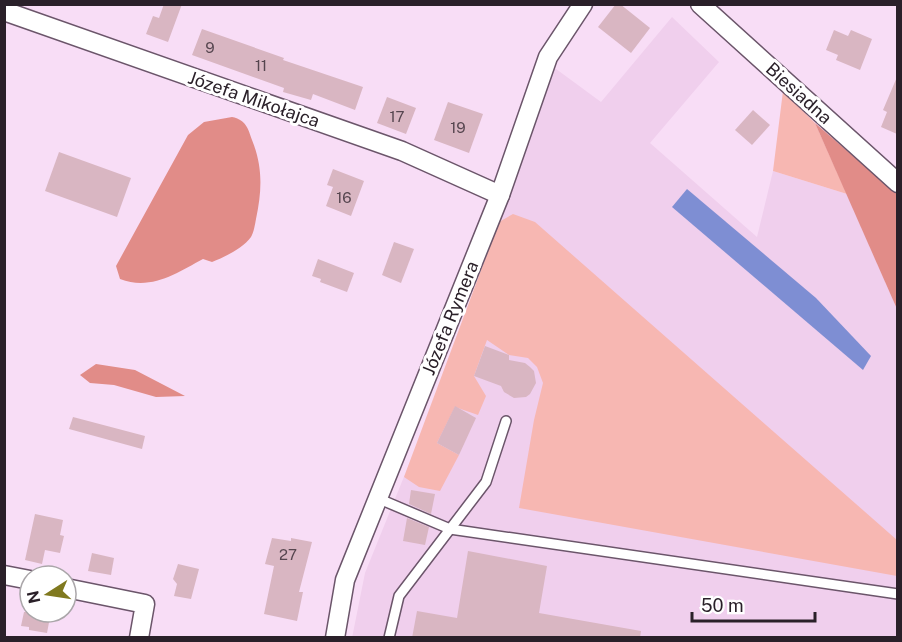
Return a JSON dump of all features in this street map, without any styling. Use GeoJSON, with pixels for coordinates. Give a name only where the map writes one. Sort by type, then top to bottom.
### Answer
{"type":"FeatureCollection","features":[{"type":"Feature","properties":{"kind":"street","name":"Józefa Rymera"},"geometry":{"type":"LineString","coordinates":[[334,638],[345,580],[500,195],[548,57],[583,4]]}},
{"type":"Feature","properties":{"kind":"street","name":"Biesiadna"},"geometry":{"type":"LineString","coordinates":[[700,4],[897,183]]}},
{"type":"Feature","properties":{"kind":"street","name":"Józefa Mikołajca"},"geometry":{"type":"LineString","coordinates":[[4,11],[402,151],[500,195]]}},
{"type":"Feature","properties":{"kind":"street"},"geometry":{"type":"LineString","coordinates":[[78,590],[145,604],[139,638]]}},
{"type":"Feature","properties":{"kind":"lane"},"geometry":{"type":"LineString","coordinates":[[389,638],[399,596],[486,482],[506,421]]}},
{"type":"Feature","properties":{"kind":"lane"},"geometry":{"type":"LineString","coordinates":[[377,498],[450,529],[897,594]]}},
{"type":"Feature","properties":{"kind":"shaded area"},"geometry":{"type":"Polygon","coordinates":[[[672,17],[719,62],[650,143],[757,237],[773,171],[847,194],[897,309],[897,637],[352,638],[365,573],[450,363],[552,66],[601,102],[672,17]]]}},
{"type":"Feature","properties":{"kind":"shaded area"},"geometry":{"type":"Polygon","coordinates":[[[783,91],[815,123],[847,194],[773,171],[783,91]]]}},
{"type":"Feature","properties":{"kind":"shaded area"},"geometry":{"type":"Polygon","coordinates":[[[232,117],[243,122],[248,128],[260,169],[259,199],[251,237],[239,248],[222,258],[212,262],[203,259],[163,279],[142,283],[120,279],[116,266],[188,135],[204,122],[232,117]]]}},
{"type":"Feature","properties":{"kind":"shaded area"},"geometry":{"type":"Polygon","coordinates":[[[815,123],[897,194],[897,309],[815,123]]]}},
{"type":"Feature","properties":{"kind":"shaded area"},"geometry":{"type":"Polygon","coordinates":[[[513,214],[535,222],[897,540],[897,576],[519,508],[534,420],[543,383],[537,367],[528,358],[509,355],[487,340],[474,376],[486,396],[478,415],[455,407],[437,443],[459,455],[440,491],[419,487],[404,477],[499,222],[513,214]]]}},
{"type":"Feature","properties":{"kind":"shaded area"},"geometry":{"type":"Polygon","coordinates":[[[96,364],[135,370],[185,396],[156,397],[114,385],[90,383],[80,375],[96,364]]]}},
{"type":"Feature","properties":{"kind":"water"},"geometry":{"type":"Polygon","coordinates":[[[687,189],[816,298],[871,356],[863,370],[672,207],[687,189]]]}},
{"type":"Feature","properties":{"kind":"building"},"geometry":{"type":"Polygon","coordinates":[[[164,4],[182,4],[168,42],[146,34],[153,16],[159,18],[164,4]]]}},
{"type":"Feature","properties":{"kind":"building"},"geometry":{"type":"Polygon","coordinates":[[[616,4],[620,4],[650,28],[631,53],[598,27],[616,4]]]}},
{"type":"Feature","properties":{"kind":"building"},"geometry":{"type":"Polygon","coordinates":[[[202,29],[363,87],[355,110],[313,94],[311,100],[283,92],[284,88],[192,55],[202,29]]]}},
{"type":"Feature","properties":{"kind":"building"},"geometry":{"type":"Polygon","coordinates":[[[834,30],[848,36],[851,30],[872,39],[860,70],[836,60],[838,55],[826,50],[834,30]]]}},
{"type":"Feature","properties":{"kind":"building"},"geometry":{"type":"Polygon","coordinates":[[[897,77],[897,134],[881,127],[887,112],[883,110],[897,77]]]}},
{"type":"Feature","properties":{"kind":"building"},"geometry":{"type":"Polygon","coordinates":[[[387,97],[416,108],[406,134],[377,123],[387,97]]]}},
{"type":"Feature","properties":{"kind":"building"},"geometry":{"type":"Polygon","coordinates":[[[448,102],[483,114],[469,153],[434,140],[448,102]]]}},
{"type":"Feature","properties":{"kind":"building"},"geometry":{"type":"Polygon","coordinates":[[[753,110],[770,125],[752,145],[735,130],[753,110]]]}},
{"type":"Feature","properties":{"kind":"building"},"geometry":{"type":"Polygon","coordinates":[[[59,152],[131,178],[117,217],[45,191],[59,152]]]}},
{"type":"Feature","properties":{"kind":"building"},"geometry":{"type":"Polygon","coordinates":[[[333,169],[364,181],[351,216],[326,206],[333,187],[327,185],[333,169]]]}},
{"type":"Feature","properties":{"kind":"building"},"geometry":{"type":"Polygon","coordinates":[[[394,242],[414,249],[401,283],[382,275],[394,242]]]}},
{"type":"Feature","properties":{"kind":"building"},"geometry":{"type":"Polygon","coordinates":[[[318,259],[354,273],[347,292],[320,282],[321,279],[312,276],[318,259]]]}},
{"type":"Feature","properties":{"kind":"building"},"geometry":{"type":"Polygon","coordinates":[[[485,346],[509,355],[509,360],[525,363],[534,371],[536,383],[530,394],[526,397],[514,398],[504,392],[501,386],[474,376],[485,346]]]}},
{"type":"Feature","properties":{"kind":"building"},"geometry":{"type":"Polygon","coordinates":[[[455,406],[476,418],[459,455],[437,443],[455,406]]]}},
{"type":"Feature","properties":{"kind":"building"},"geometry":{"type":"Polygon","coordinates":[[[73,417],[145,436],[142,449],[69,429],[73,417]]]}},
{"type":"Feature","properties":{"kind":"building"},"geometry":{"type":"Polygon","coordinates":[[[411,490],[435,494],[431,514],[409,504],[411,490]]]}},
{"type":"Feature","properties":{"kind":"building"},"geometry":{"type":"Polygon","coordinates":[[[35,514],[63,520],[60,535],[64,536],[60,553],[45,550],[42,564],[25,560],[35,514]]]}},
{"type":"Feature","properties":{"kind":"building"},"geometry":{"type":"Polygon","coordinates":[[[407,518],[429,527],[425,545],[403,541],[407,518]]]}},
{"type":"Feature","properties":{"kind":"building"},"geometry":{"type":"Polygon","coordinates":[[[272,538],[291,541],[291,538],[312,542],[299,592],[303,592],[297,621],[264,614],[274,566],[265,564],[272,538]]]}},
{"type":"Feature","properties":{"kind":"building"},"geometry":{"type":"Polygon","coordinates":[[[468,551],[547,566],[539,613],[641,631],[640,638],[412,638],[417,611],[457,618],[468,551]]]}},
{"type":"Feature","properties":{"kind":"building"},"geometry":{"type":"Polygon","coordinates":[[[92,553],[114,558],[111,575],[88,571],[92,553]]]}},
{"type":"Feature","properties":{"kind":"building"},"geometry":{"type":"Polygon","coordinates":[[[178,564],[199,569],[191,599],[174,596],[177,584],[173,579],[178,564]]]}},
{"type":"Feature","properties":{"kind":"building"},"geometry":{"type":"Polygon","coordinates":[[[21,624],[49,624],[47,633],[21,626],[21,624]]]}}]}
